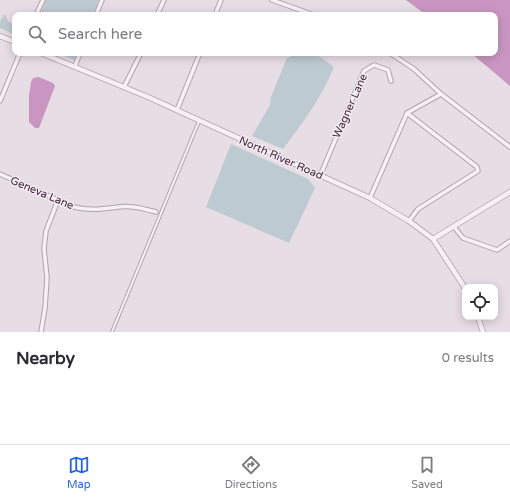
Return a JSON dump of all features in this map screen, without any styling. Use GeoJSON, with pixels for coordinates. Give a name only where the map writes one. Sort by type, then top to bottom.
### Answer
{"type":"FeatureCollection","features":[{"type":"Feature","properties":{"kind":"street"},"geometry":{"type":"LineString","coordinates":[[37,12],[43,0]]}},
{"type":"Feature","properties":{"kind":"street"},"geometry":{"type":"LineString","coordinates":[[97,12],[102,0]]}},
{"type":"Feature","properties":{"kind":"street"},"geometry":{"type":"LineString","coordinates":[[158,12],[164,0]]}},
{"type":"Feature","properties":{"kind":"street"},"geometry":{"type":"LineString","coordinates":[[216,12],[221,0]]}},
{"type":"Feature","properties":{"kind":"street"},"geometry":{"type":"LineString","coordinates":[[272,0],[306,12]]}},
{"type":"Feature","properties":{"kind":"street"},"geometry":{"type":"LineString","coordinates":[[0,36],[12,41]]}},
{"type":"Feature","properties":{"kind":"street"},"geometry":{"type":"LineString","coordinates":[[0,101],[19,56]]}},
{"type":"Feature","properties":{"kind":"street","name":"North River Road"},"geometry":{"type":"LineString","coordinates":[[49,56],[177,110],[370,198],[409,221],[433,239],[462,284]]}},
{"type":"Feature","properties":{"kind":"street"},"geometry":{"type":"LineString","coordinates":[[75,66],[79,56]]}},
{"type":"Feature","properties":{"kind":"street"},"geometry":{"type":"LineString","coordinates":[[124,87],[140,56]]}},
{"type":"Feature","properties":{"kind":"street"},"geometry":{"type":"LineString","coordinates":[[177,110],[199,56]]}},
{"type":"Feature","properties":{"kind":"street"},"geometry":{"type":"LineString","coordinates":[[394,56],[414,69],[441,94],[510,147]]}},
{"type":"Feature","properties":{"kind":"street","name":"Wagner Lane"},"geometry":{"type":"LineString","coordinates":[[320,176],[364,71],[374,64],[388,70],[391,81]]}},
{"type":"Feature","properties":{"kind":"street"},"geometry":{"type":"LineString","coordinates":[[370,198],[407,113],[441,94]]}},
{"type":"Feature","properties":{"kind":"street"},"geometry":{"type":"LineString","coordinates":[[407,113],[477,167],[478,171],[418,209],[409,221]]}},
{"type":"Feature","properties":{"kind":"street","name":"Geneva Lane"},"geometry":{"type":"LineString","coordinates":[[0,174],[58,200],[87,210],[134,207],[156,212]]}},
{"type":"Feature","properties":{"kind":"street"},"geometry":{"type":"LineString","coordinates":[[433,239],[510,192]]}},
{"type":"Feature","properties":{"kind":"street"},"geometry":{"type":"LineString","coordinates":[[41,332],[45,308],[47,278],[44,248],[46,231],[58,200]]}},
{"type":"Feature","properties":{"kind":"street"},"geometry":{"type":"LineString","coordinates":[[454,227],[463,238],[497,250],[510,241]]}},
{"type":"Feature","properties":{"kind":"street"},"geometry":{"type":"LineString","coordinates":[[479,320],[483,332]]}},
{"type":"Feature","properties":{"kind":"lane"},"geometry":{"type":"LineString","coordinates":[[112,332],[199,121]]}},
{"type":"Feature","properties":{"kind":"shaded area"},"geometry":{"type":"Polygon","coordinates":[[[46,0],[99,0],[94,12],[41,12],[46,0]]]}},
{"type":"Feature","properties":{"kind":"shaded area"},"geometry":{"type":"Polygon","coordinates":[[[406,0],[510,0],[510,86],[475,56],[498,56],[498,12],[422,12],[406,0]]]}},
{"type":"Feature","properties":{"kind":"shaded area"},"geometry":{"type":"Polygon","coordinates":[[[5,14],[8,21],[12,24],[12,34],[0,28],[0,21],[5,14]]]}},
{"type":"Feature","properties":{"kind":"shaded area"},"geometry":{"type":"Polygon","coordinates":[[[64,56],[76,56],[74,60],[64,56]]]}},
{"type":"Feature","properties":{"kind":"shaded area"},"geometry":{"type":"Polygon","coordinates":[[[292,56],[318,56],[334,67],[318,100],[283,149],[252,136],[270,105],[271,97],[287,58],[292,56]]]}},
{"type":"Feature","properties":{"kind":"shaded area"},"geometry":{"type":"Polygon","coordinates":[[[39,77],[53,83],[55,86],[39,128],[35,128],[29,122],[29,95],[33,78],[39,77]]]}},
{"type":"Feature","properties":{"kind":"shaded area"},"geometry":{"type":"Polygon","coordinates":[[[231,144],[308,179],[315,188],[289,243],[206,207],[231,144]]]}}]}
